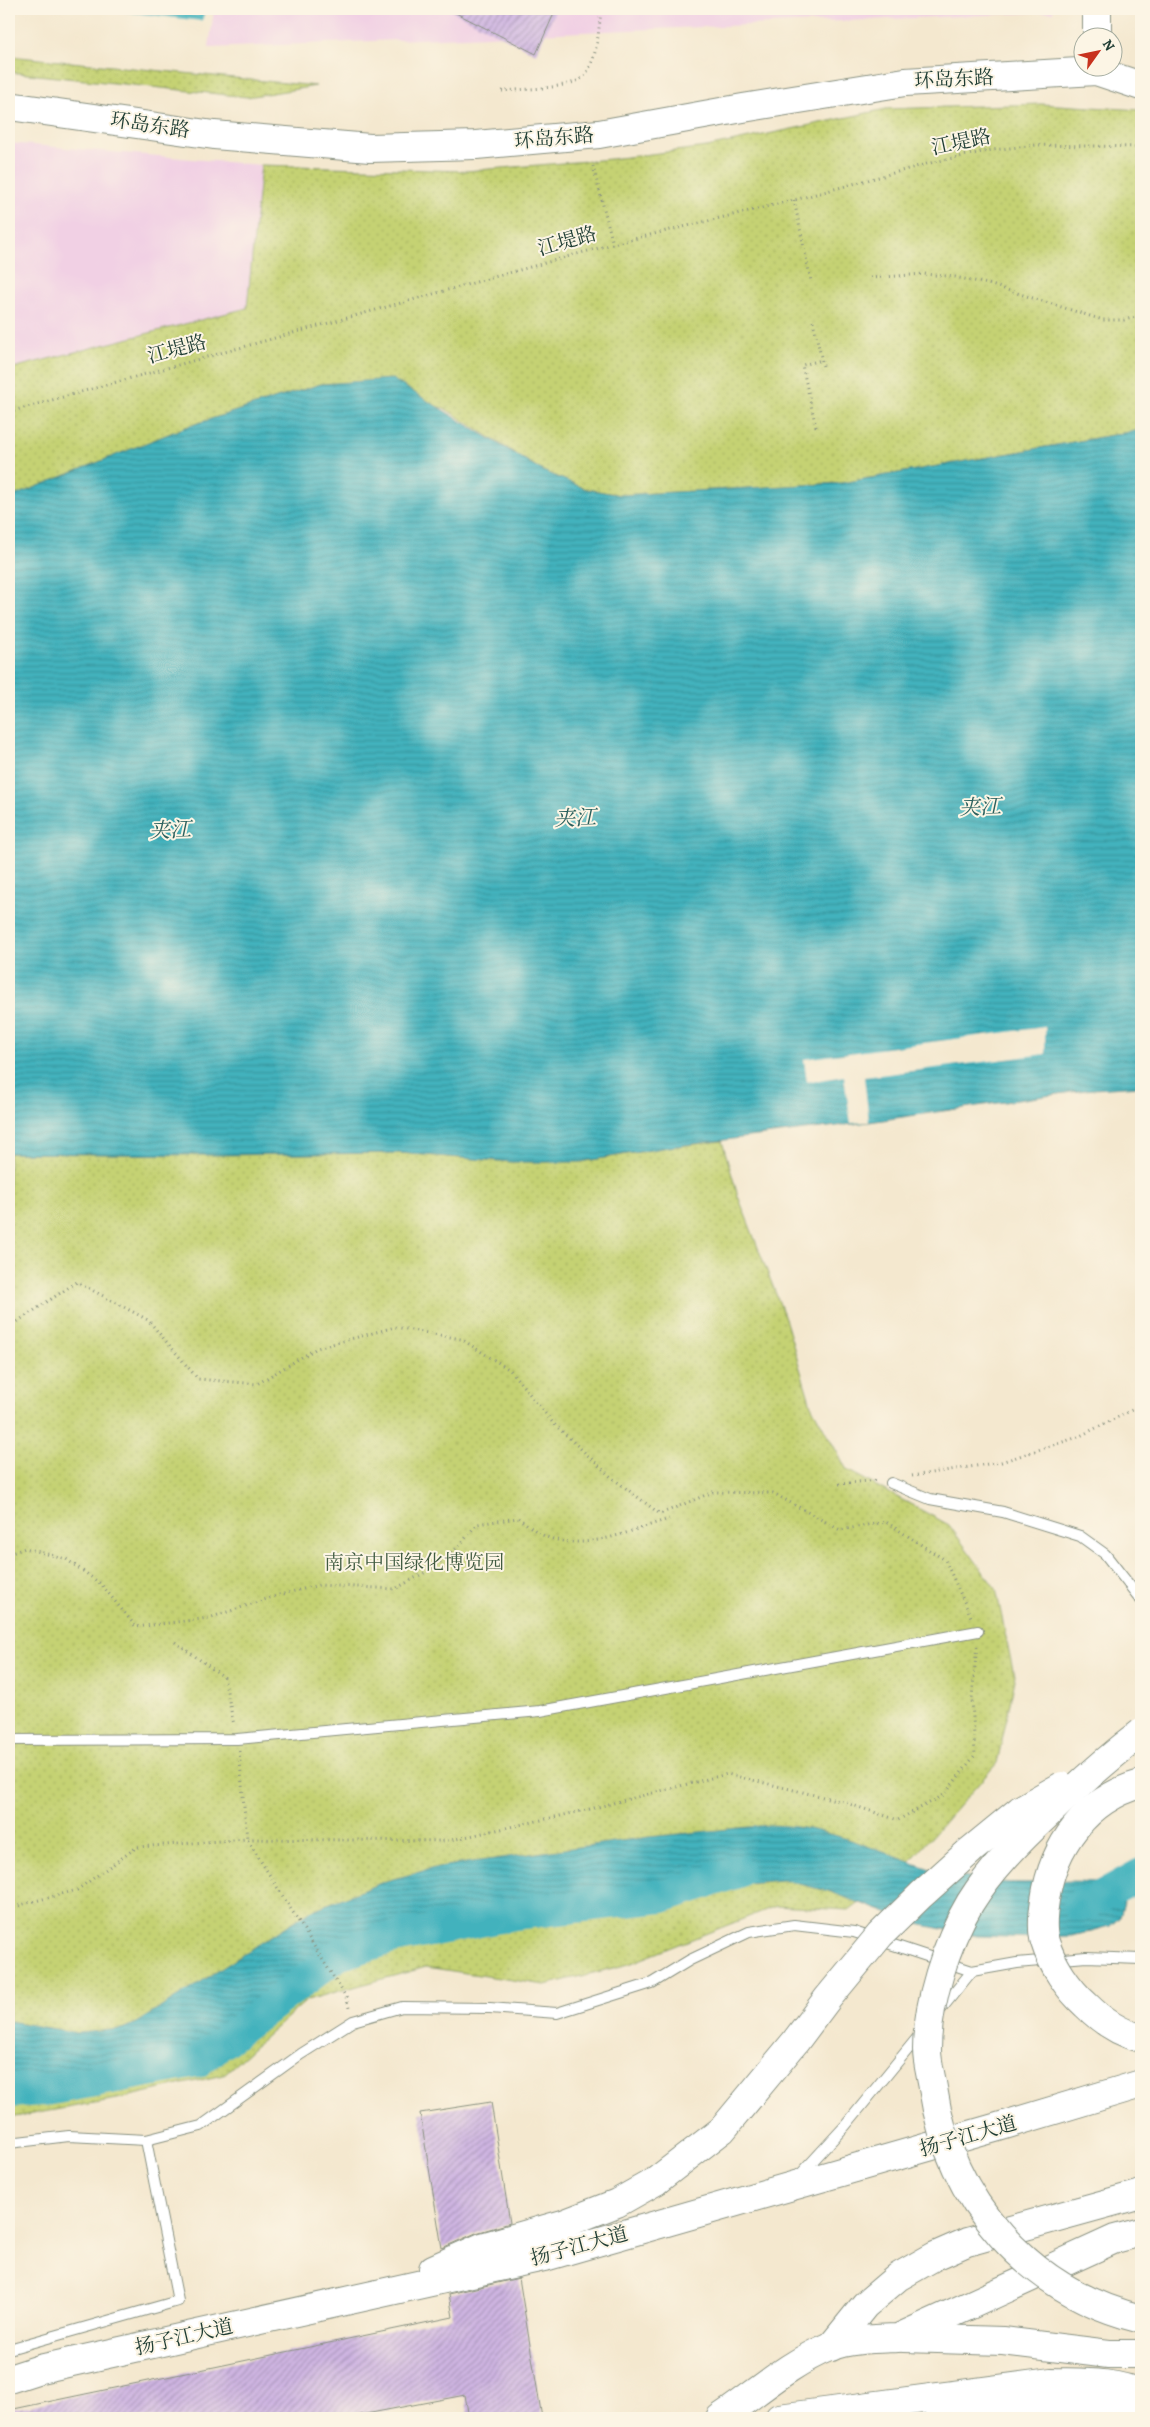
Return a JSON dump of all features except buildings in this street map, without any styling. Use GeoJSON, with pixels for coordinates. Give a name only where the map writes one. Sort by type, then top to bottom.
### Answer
{"type":"FeatureCollection","features":[{"type":"Feature","properties":{"kind":"main road"},"geometry":{"type":"LineString","coordinates":[[1097,9],[1097,28]]}},
{"type":"Feature","properties":{"kind":"main road","name":"环岛东路"},"geometry":{"type":"LineString","coordinates":[[1122,66],[1141,64]]}},
{"type":"Feature","properties":{"kind":"main road","name":"环岛东路"},"geometry":{"type":"LineString","coordinates":[[9,106],[214,135],[379,148],[476,145],[599,134],[743,108],[905,82],[1072,71]]}},
{"type":"Feature","properties":{"kind":"main road","name":"环岛东路"},"geometry":{"type":"LineString","coordinates":[[1120,78],[1141,86]]}},
{"type":"Feature","properties":{"kind":"main road"},"geometry":{"type":"LineString","coordinates":[[374,2295],[482,2248],[563,2224],[617,2203],[656,2181],[722,2130],[772,2071],[828,1998],[880,1935],[921,1895],[970,1850],[1020,1810],[1102,1762],[1141,1733]]}},
{"type":"Feature","properties":{"kind":"main road"},"geometry":{"type":"LineString","coordinates":[[1102,1762],[1005,1855],[970,1904],[947,1954],[934,1997],[927,2050],[935,2104],[949,2155],[969,2195],[992,2226],[1023,2258],[1055,2284],[1086,2300],[1141,2319]]}},
{"type":"Feature","properties":{"kind":"main road"},"geometry":{"type":"LineString","coordinates":[[1141,1784],[1119,1791],[1103,1801],[1078,1822],[1068,1835],[1047,1885],[1043,1914],[1045,1940],[1050,1954],[1077,1997],[1113,2027],[1141,2038]]}},
{"type":"Feature","properties":{"kind":"main road","name":"扬子江大道"},"geometry":{"type":"LineString","coordinates":[[9,2379],[40,2370],[548,2256],[1141,2084]]}},
{"type":"Feature","properties":{"kind":"main road"},"geometry":{"type":"LineString","coordinates":[[831,2347],[866,2305],[898,2277],[935,2256],[967,2242],[1141,2194]]}},
{"type":"Feature","properties":{"kind":"main road"},"geometry":{"type":"LineString","coordinates":[[898,2338],[1115,2239],[1141,2232]]}},
{"type":"Feature","properties":{"kind":"main road"},"geometry":{"type":"LineString","coordinates":[[720,2418],[794,2365],[831,2347],[867,2340],[898,2338],[1003,2341],[1110,2354],[1141,2354]]}},
{"type":"Feature","properties":{"kind":"main road"},"geometry":{"type":"LineString","coordinates":[[779,2418],[1051,2382],[1094,2383],[1134,2390],[1141,2394]]}},
{"type":"Feature","properties":{"kind":"main road"},"geometry":{"type":"LineString","coordinates":[[938,2418],[984,2410],[1063,2402],[1124,2411],[1140,2418]]}},
{"type":"Feature","properties":{"kind":"lane"},"geometry":{"type":"LineString","coordinates":[[887,1482],[930,1499],[1003,1512],[1080,1536],[1105,1554],[1141,1600]]}},
{"type":"Feature","properties":{"kind":"lane"},"geometry":{"type":"LineString","coordinates":[[9,1740],[237,1739],[540,1711],[978,1631]]}},
{"type":"Feature","properties":{"kind":"lane"},"geometry":{"type":"LineString","coordinates":[[9,2143],[69,2136],[146,2140],[201,2126],[301,2054],[353,2021],[402,2007],[490,2008],[557,2012],[652,1983],[690,1960],[749,1932],[794,1925],[854,1932],[972,1971],[1017,1963],[1086,1957],[1141,1959]]}},
{"type":"Feature","properties":{"kind":"lane"},"geometry":{"type":"LineString","coordinates":[[786,2188],[845,2126],[972,1971]]}},
{"type":"Feature","properties":{"kind":"lane"},"geometry":{"type":"LineString","coordinates":[[9,2349],[178,2301],[146,2140]]}},
{"type":"Feature","properties":{"kind":"path"},"geometry":{"type":"LineString","coordinates":[[502,91],[566,84],[581,78],[590,67],[596,47],[601,9]]}},
{"type":"Feature","properties":{"kind":"path","name":"江堤路"},"geometry":{"type":"LineString","coordinates":[[9,412],[613,244],[794,200],[934,162],[992,150],[1037,145],[1141,146]]}},
{"type":"Feature","properties":{"kind":"path"},"geometry":{"type":"LineString","coordinates":[[593,166],[613,244]]}},
{"type":"Feature","properties":{"kind":"path"},"geometry":{"type":"LineString","coordinates":[[794,200],[811,281]]}},
{"type":"Feature","properties":{"kind":"path"},"geometry":{"type":"LineString","coordinates":[[870,278],[924,274],[955,277],[988,284],[1103,320],[1124,320],[1141,316]]}},
{"type":"Feature","properties":{"kind":"path"},"geometry":{"type":"LineString","coordinates":[[813,321],[823,366]]}},
{"type":"Feature","properties":{"kind":"path"},"geometry":{"type":"LineString","coordinates":[[816,427],[802,365],[822,360]]}},
{"type":"Feature","properties":{"kind":"path"},"geometry":{"type":"LineString","coordinates":[[9,1327],[77,1282],[148,1320],[198,1379],[257,1384],[316,1348],[395,1327],[461,1339],[510,1370],[553,1423],[611,1477],[660,1514],[713,1492],[773,1493],[840,1530],[886,1522],[945,1560],[978,1631],[972,1698],[975,1756],[944,1795],[898,1820],[840,1801],[727,1774],[582,1811],[447,1841],[247,1839],[137,1847],[77,1890],[9,1908]]}},
{"type":"Feature","properties":{"kind":"path"},"geometry":{"type":"LineString","coordinates":[[910,1477],[1001,1462],[1078,1437],[1134,1409],[1141,1408]]}},
{"type":"Feature","properties":{"kind":"path"},"geometry":{"type":"LineString","coordinates":[[839,1484],[887,1482]]}},
{"type":"Feature","properties":{"kind":"path"},"geometry":{"type":"LineString","coordinates":[[9,1554],[25,1548],[66,1559],[101,1584],[136,1627],[209,1618],[279,1595],[320,1585],[395,1589],[433,1568],[459,1546],[477,1524],[518,1518],[547,1537],[577,1542],[623,1535],[641,1527],[669,1519]]}},
{"type":"Feature","properties":{"kind":"path"},"geometry":{"type":"LineString","coordinates":[[175,1642],[224,1677],[237,1739],[247,1839],[346,1997]]}},
{"type":"Feature","properties":{"kind":"shaded area"},"geometry":{"type":"Polygon","coordinates":[[[214,9],[1053,9],[1053,12],[209,48],[214,9]]]}},
{"type":"Feature","properties":{"kind":"shaded area"},"geometry":{"type":"Polygon","coordinates":[[[9,143],[261,165],[247,308],[9,369],[9,143]]]}},
{"type":"Feature","properties":{"kind":"green space"},"geometry":{"type":"Polygon","coordinates":[[[9,56],[316,86],[247,97],[9,72],[9,56]]]}},
{"type":"Feature","properties":{"kind":"green space"},"geometry":{"type":"Polygon","coordinates":[[[1041,104],[1141,110],[1141,430],[842,483],[620,495],[586,489],[543,471],[444,408],[321,384],[186,427],[9,498],[9,369],[247,308],[261,165],[466,171],[611,159],[707,147],[886,109],[1041,104]]]}},
{"type":"Feature","properties":{"kind":"green space","name":"南京中国绿化博览园"},"geometry":{"type":"Polygon","coordinates":[[[722,1141],[738,1196],[784,1315],[811,1405],[847,1470],[949,1525],[996,1589],[1015,1680],[997,1763],[905,1867],[849,1910],[776,1906],[629,1964],[545,1985],[426,1967],[307,2000],[223,2075],[117,2099],[9,2118],[9,1153],[206,1155],[400,1153],[512,1162],[580,1162],[668,1147],[722,1141]]]}},
{"type":"Feature","properties":{"kind":"water","name":"夹江"},"geometry":{"type":"Polygon","coordinates":[[[392,379],[543,471],[586,489],[620,495],[842,483],[1141,430],[1141,1086],[1092,1089],[869,1122],[668,1147],[580,1162],[512,1162],[400,1153],[206,1155],[9,1153],[9,498],[186,427],[321,384],[392,379]]]}},
{"type":"Feature","properties":{"kind":"water"},"geometry":{"type":"Polygon","coordinates":[[[769,1825],[815,1830],[856,1842],[940,1872],[966,1877],[1024,1883],[1086,1881],[1117,1886],[1124,1903],[1120,1917],[1110,1926],[1073,1936],[1035,1938],[977,1936],[917,1924],[828,1891],[782,1880],[649,1891],[443,1920],[398,1933],[332,1959],[158,2072],[128,2082],[67,2088],[9,2077],[9,2021],[78,2033],[122,2029],[136,2023],[310,1911],[386,1881],[438,1867],[649,1837],[769,1825]]]}},
{"type":"Feature","properties":{"kind":"pier"},"geometry":{"type":"Polygon","coordinates":[[[1045,1027],[1045,1054],[864,1077],[869,1122],[851,1123],[844,1076],[807,1082],[804,1059],[1045,1027]]]}},
{"type":"Feature","properties":{"kind":"waterway"},"geometry":{"type":"LineString","coordinates":[[121,9],[200,18],[203,9]]}},
{"type":"Feature","properties":{"kind":"waterway"},"geometry":{"type":"LineString","coordinates":[[9,2092],[46,2090],[197,2062],[338,1955],[389,1939],[515,1914],[662,1897],[738,1872]]}},
{"type":"Feature","properties":{"kind":"waterway"},"geometry":{"type":"LineString","coordinates":[[1078,1905],[1087,1904],[1141,1874]]}}]}
